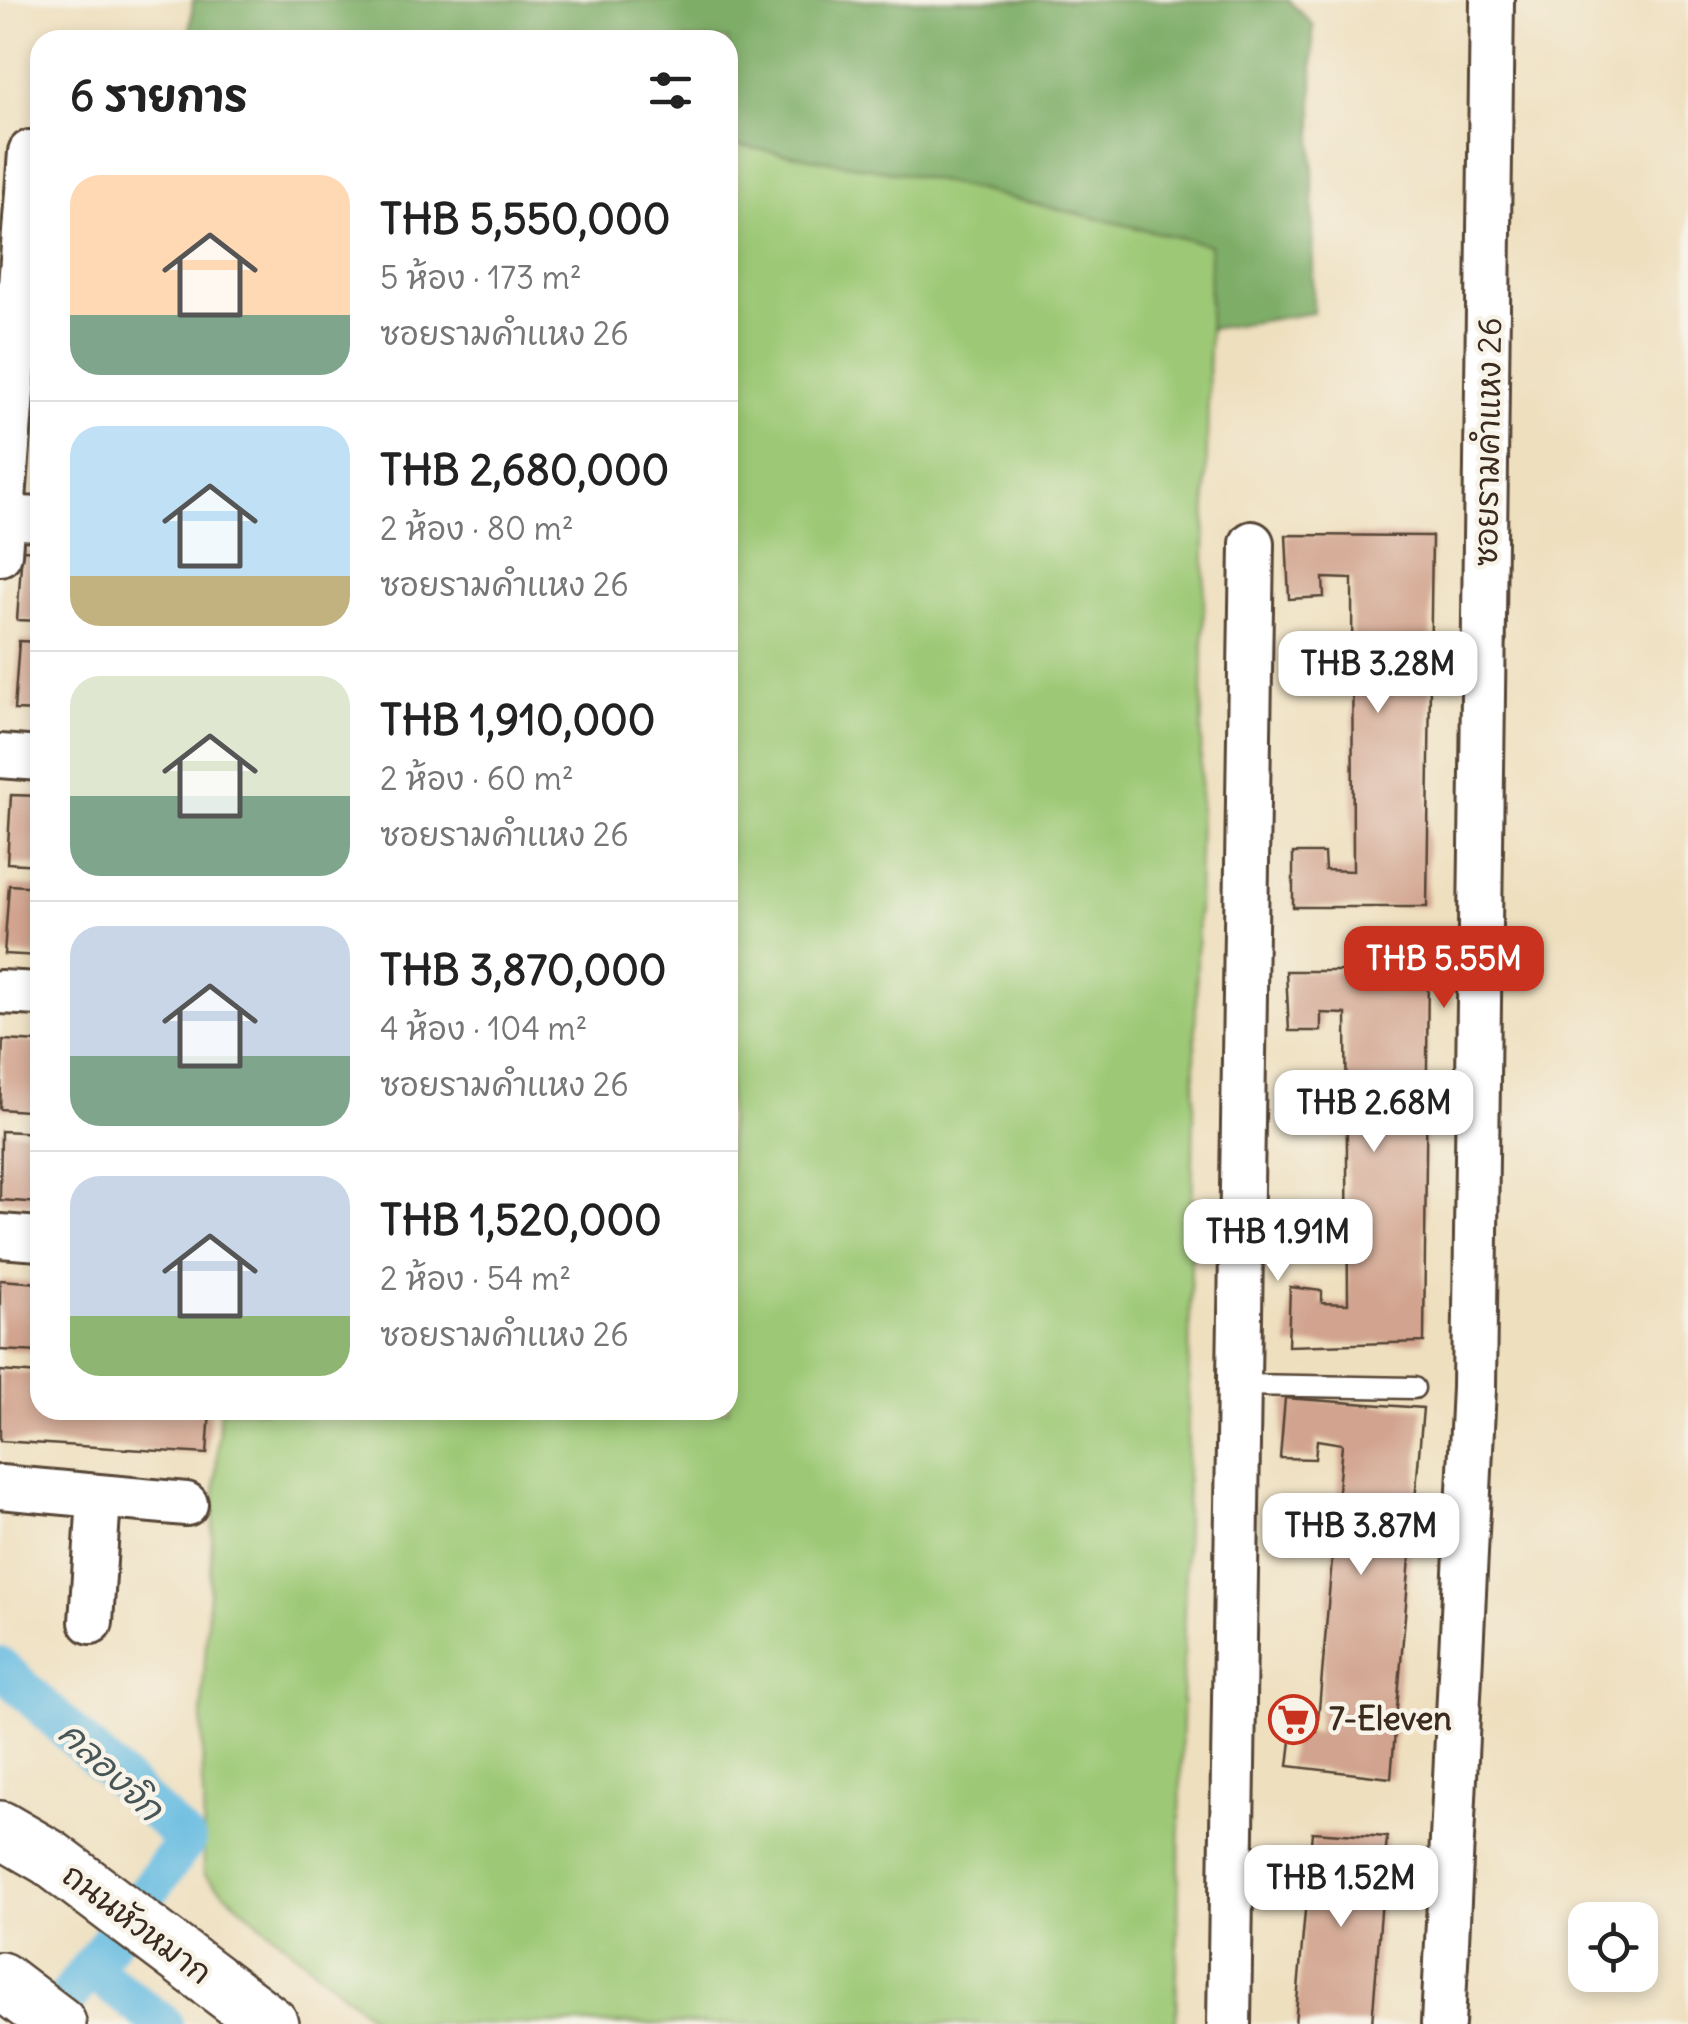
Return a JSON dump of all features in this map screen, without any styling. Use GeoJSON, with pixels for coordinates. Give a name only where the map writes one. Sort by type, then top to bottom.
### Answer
{"type":"FeatureCollection","features":[{"type":"Feature","properties":{"kind":"main road","name":"ถนนหัวหมาก"},"geometry":{"type":"LineString","coordinates":[[0,1829],[50,1858],[270,2024]]}},
{"type":"Feature","properties":{"kind":"main road"},"geometry":{"type":"LineString","coordinates":[[0,1980],[58,2024]]}},
{"type":"Feature","properties":{"kind":"street","name":"ซอยรามคำแหง 26"},"geometry":{"type":"LineString","coordinates":[[1443,2024],[1474,1388],[1492,0]]}},
{"type":"Feature","properties":{"kind":"street"},"geometry":{"type":"LineString","coordinates":[[11,527],[20,274],[30,152]]}},
{"type":"Feature","properties":{"kind":"street"},"geometry":{"type":"LineString","coordinates":[[1229,2024],[1252,543]]}},
{"type":"Feature","properties":{"kind":"street"},"geometry":{"type":"LineString","coordinates":[[0,756],[30,758]]}},
{"type":"Feature","properties":{"kind":"street"},"geometry":{"type":"LineString","coordinates":[[0,992],[30,994]]}},
{"type":"Feature","properties":{"kind":"street"},"geometry":{"type":"LineString","coordinates":[[0,1236],[30,1238]]}},
{"type":"Feature","properties":{"kind":"street"},"geometry":{"type":"LineString","coordinates":[[0,1487],[186,1504]]}},
{"type":"Feature","properties":{"kind":"street"},"geometry":{"type":"LineString","coordinates":[[92,1622],[99,1498]]}},
{"type":"Feature","properties":{"kind":"lane"},"geometry":{"type":"LineString","coordinates":[[1240,1384],[1414,1388]]}},
{"type":"Feature","properties":{"kind":"green space"},"geometry":{"type":"Polygon","coordinates":[[[193,0],[1288,0],[1313,25],[1313,313],[1209,329],[1210,245],[917,176],[738,146],[738,30],[190,30],[193,0]]]}},
{"type":"Feature","properties":{"kind":"green space"},"geometry":{"type":"Polygon","coordinates":[[[738,146],[917,176],[1211,245],[1176,2024],[379,2024],[204,1875],[202,1708],[219,1420],[738,1420],[738,146]]]}},
{"type":"Feature","properties":{"kind":"building"},"geometry":{"type":"Polygon","coordinates":[[[1286,535],[1432,536],[1427,907],[1293,907],[1293,853],[1324,853],[1325,870],[1353,871],[1352,579],[1323,578],[1324,597],[1289,599],[1286,535]]]}},
{"type":"Feature","properties":{"kind":"building"},"geometry":{"type":"Polygon","coordinates":[[[22,550],[30,550],[30,621],[17,620],[22,550]]]}},
{"type":"Feature","properties":{"kind":"building"},"geometry":{"type":"Polygon","coordinates":[[[19,641],[30,642],[30,711],[14,710],[19,641]]]}},
{"type":"Feature","properties":{"kind":"building"},"geometry":{"type":"Polygon","coordinates":[[[11,795],[30,796],[30,864],[7,863],[11,795]]]}},
{"type":"Feature","properties":{"kind":"building"},"geometry":{"type":"Polygon","coordinates":[[[9,885],[30,886],[30,955],[4,954],[9,885]]]}},
{"type":"Feature","properties":{"kind":"building"},"geometry":{"type":"Polygon","coordinates":[[[1286,971],[1428,971],[1424,1342],[1288,1346],[1290,1287],[1322,1291],[1322,1303],[1348,1304],[1346,1014],[1321,1013],[1321,1031],[1289,1031],[1286,971]]]}},
{"type":"Feature","properties":{"kind":"building"},"geometry":{"type":"Polygon","coordinates":[[[3,1040],[30,1041],[30,1111],[0,1109],[3,1040]]]}},
{"type":"Feature","properties":{"kind":"building"},"geometry":{"type":"Polygon","coordinates":[[[1,1131],[30,1132],[30,1202],[0,1200],[1,1131]]]}},
{"type":"Feature","properties":{"kind":"building"},"geometry":{"type":"Polygon","coordinates":[[[0,1280],[30,1282],[30,1352],[0,1350],[0,1280]]]}},
{"type":"Feature","properties":{"kind":"building"},"geometry":{"type":"Polygon","coordinates":[[[0,1371],[30,1373],[30,1420],[209,1420],[207,1454],[0,1441],[0,1371]]]}},
{"type":"Feature","properties":{"kind":"building"},"geometry":{"type":"Polygon","coordinates":[[[1285,1398],[1423,1408],[1391,1778],[1288,1766],[1292,1732],[1317,1732],[1342,1444],[1317,1440],[1315,1459],[1280,1458],[1285,1398]]]}},
{"type":"Feature","properties":{"kind":"building"},"geometry":{"type":"Polygon","coordinates":[[[1312,1832],[1387,1837],[1372,2024],[1295,2024],[1312,1832]]]}},
{"type":"Feature","properties":{"kind":"waterway","name":"คลองจิก"},"geometry":{"type":"LineString","coordinates":[[0,1667],[186,1841],[47,2024]]}},
{"type":"Feature","properties":{"kind":"waterway"},"geometry":{"type":"LineString","coordinates":[[89,1968],[163,2024]]}},
{"type":"Feature","properties":{"kind":"place","name":"7-Eleven"},"geometry":{"type":"Point","coordinates":[1294,1719]}}]}
